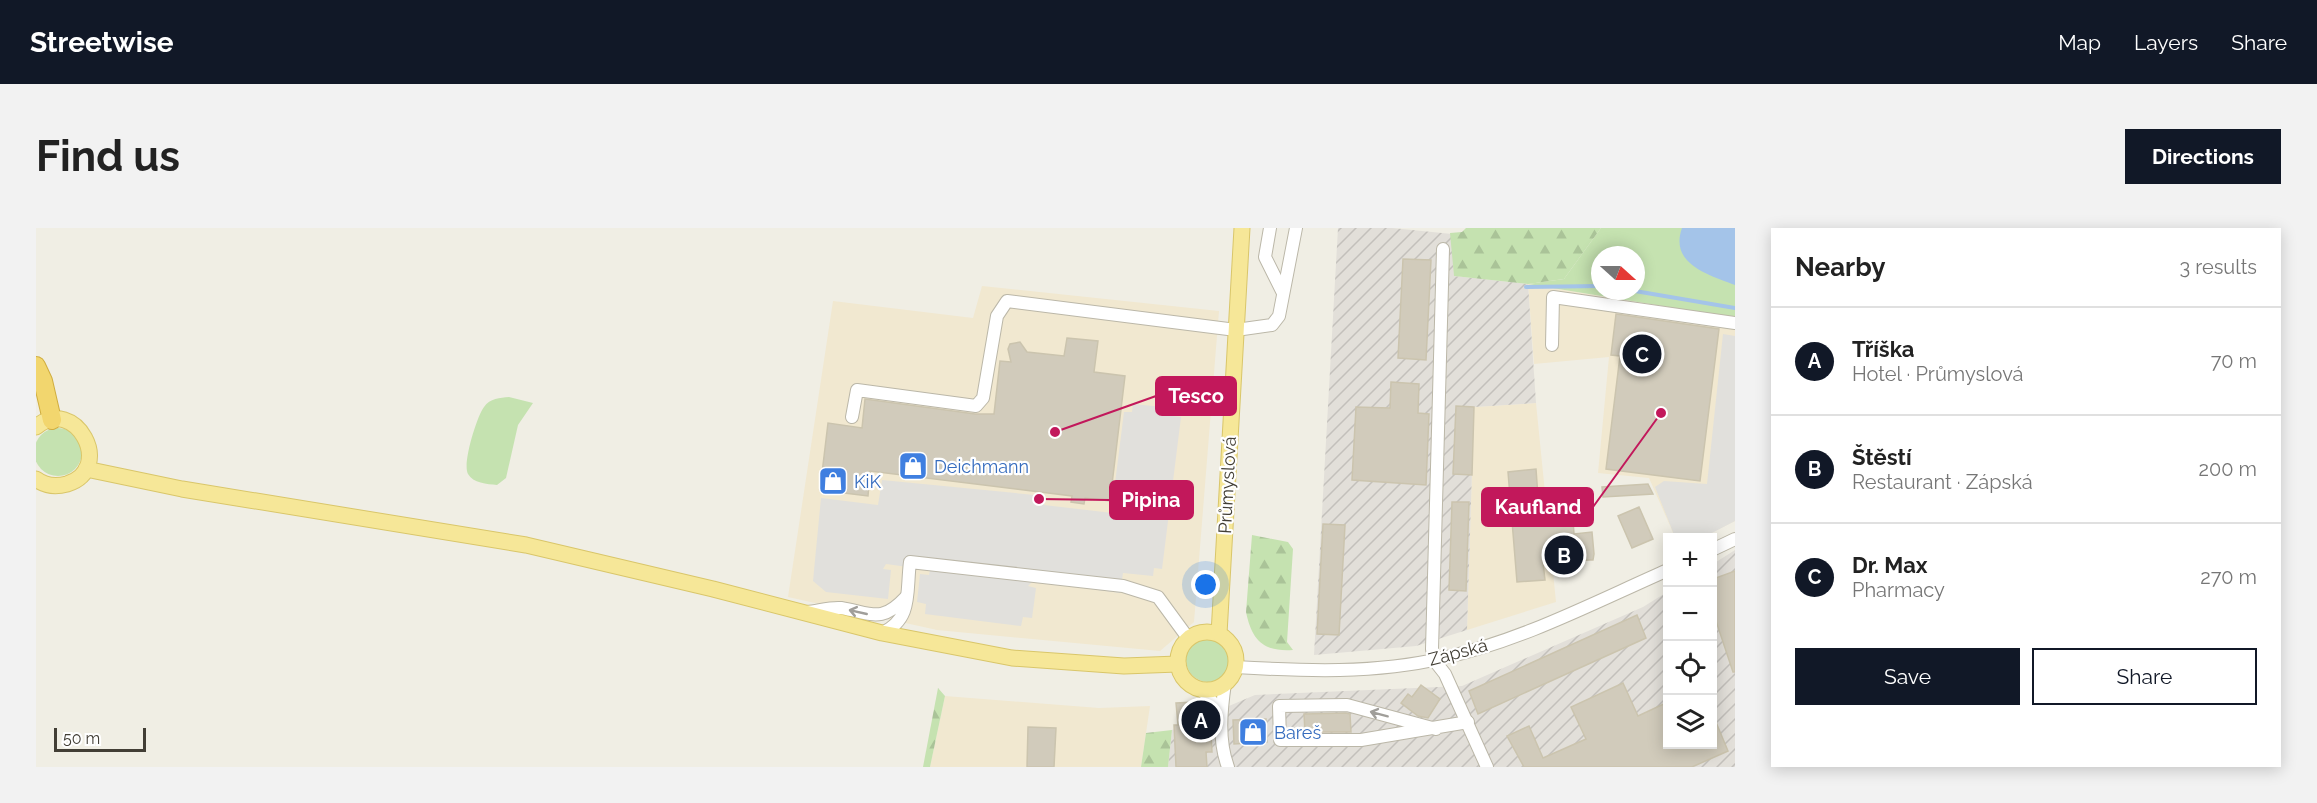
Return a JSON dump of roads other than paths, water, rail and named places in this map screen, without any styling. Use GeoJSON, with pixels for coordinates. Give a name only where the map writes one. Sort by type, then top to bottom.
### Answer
{"type":"FeatureCollection","features":[{"type":"Feature","properties":{"kind":"highway"},"geometry":{"type":"LineString","coordinates":[[36,366],[43,381],[44,424]]}},
{"type":"Feature","properties":{"kind":"main road","name":"Průmyslová"},"geometry":{"type":"LineString","coordinates":[[1219,634],[1242,228]]}},
{"type":"Feature","properties":{"kind":"main road"},"geometry":{"type":"LineString","coordinates":[[36,478],[50,485],[60,486],[79,478],[86,469],[90,449],[87,438],[73,423],[44,424]]}},
{"type":"Feature","properties":{"kind":"main road"},"geometry":{"type":"LineString","coordinates":[[86,469],[170,487],[526,545],[882,633],[1012,658],[1124,666],[1178,664]]}},
{"type":"Feature","properties":{"kind":"main road"},"geometry":{"type":"LineString","coordinates":[[1203,632],[1219,634],[1233,648],[1235,667],[1225,683],[1216,688],[1202,690],[1187,683],[1178,664],[1179,652],[1188,638],[1203,632]]}},
{"type":"Feature","properties":{"kind":"street"},"geometry":{"type":"LineString","coordinates":[[1270,228],[1265,257],[1283,293]]}},
{"type":"Feature","properties":{"kind":"street"},"geometry":{"type":"LineString","coordinates":[[852,417],[856,390],[976,406],[983,398],[997,315],[1007,301],[1236,330],[1272,325],[1279,316],[1296,228]]}},
{"type":"Feature","properties":{"kind":"street"},"geometry":{"type":"LineString","coordinates":[[1443,249],[1430,630],[1434,660],[1445,674],[1487,767]]}},
{"type":"Feature","properties":{"kind":"street"},"geometry":{"type":"LineString","coordinates":[[1552,345],[1553,297],[1735,323]]}},
{"type":"Feature","properties":{"kind":"street"},"geometry":{"type":"LineString","coordinates":[[1717,548],[1735,539]]}},
{"type":"Feature","properties":{"kind":"street"},"geometry":{"type":"LineString","coordinates":[[882,633],[897,627],[903,617],[910,562],[1123,586],[1158,597],[1188,638]]}},
{"type":"Feature","properties":{"kind":"street","name":"Zápská"},"geometry":{"type":"LineString","coordinates":[[1235,667],[1338,670],[1434,660],[1526,632],[1663,572]]}},
{"type":"Feature","properties":{"kind":"street"},"geometry":{"type":"LineString","coordinates":[[804,613],[838,608],[882,615],[894,610],[906,597]]}},
{"type":"Feature","properties":{"kind":"street"},"geometry":{"type":"LineString","coordinates":[[1225,683],[1221,712],[1223,754],[1228,767]]}},
{"type":"Feature","properties":{"kind":"street"},"geometry":{"type":"LineString","coordinates":[[1202,690],[1221,712]]}},
{"type":"Feature","properties":{"kind":"street"},"geometry":{"type":"LineString","coordinates":[[1436,729],[1347,705],[1279,706],[1280,740],[1361,740],[1436,729],[1468,722]]}},
{"type":"Feature","properties":{"kind":"water"},"geometry":{"type":"Polygon","coordinates":[[[1682,228],[1735,228],[1735,285],[1703,272],[1686,259],[1681,251],[1679,240],[1682,228]]]}},
{"type":"Feature","properties":{"kind":"waterway"},"geometry":{"type":"LineString","coordinates":[[1526,287],[1591,286]]}},
{"type":"Feature","properties":{"kind":"waterway"},"geometry":{"type":"LineString","coordinates":[[1645,293],[1735,308]]}},
{"type":"Feature","properties":{"kind":"place","name":"Dr. Max"},"geometry":{"type":"Point","coordinates":[1642,354]}},
{"type":"Feature","properties":{"kind":"place","name":"Kaufland"},"geometry":{"type":"Point","coordinates":[1661,413]}},
{"type":"Feature","properties":{"kind":"place","name":"Tesco"},"geometry":{"type":"Point","coordinates":[1055,432]}},
{"type":"Feature","properties":{"kind":"place","name":"Deichmann"},"geometry":{"type":"Point","coordinates":[913,466]}},
{"type":"Feature","properties":{"kind":"place","name":"KiK"},"geometry":{"type":"Point","coordinates":[833,481]}},
{"type":"Feature","properties":{"kind":"place","name":"Pipina"},"geometry":{"type":"Point","coordinates":[1039,499]}},
{"type":"Feature","properties":{"kind":"place","name":"Štěstí"},"geometry":{"type":"Point","coordinates":[1564,555]}},
{"type":"Feature","properties":{"kind":"place","name":"Tříška"},"geometry":{"type":"Point","coordinates":[1201,720]}},
{"type":"Feature","properties":{"kind":"place","name":"Bareš"},"geometry":{"type":"Point","coordinates":[1253,732]}}]}
